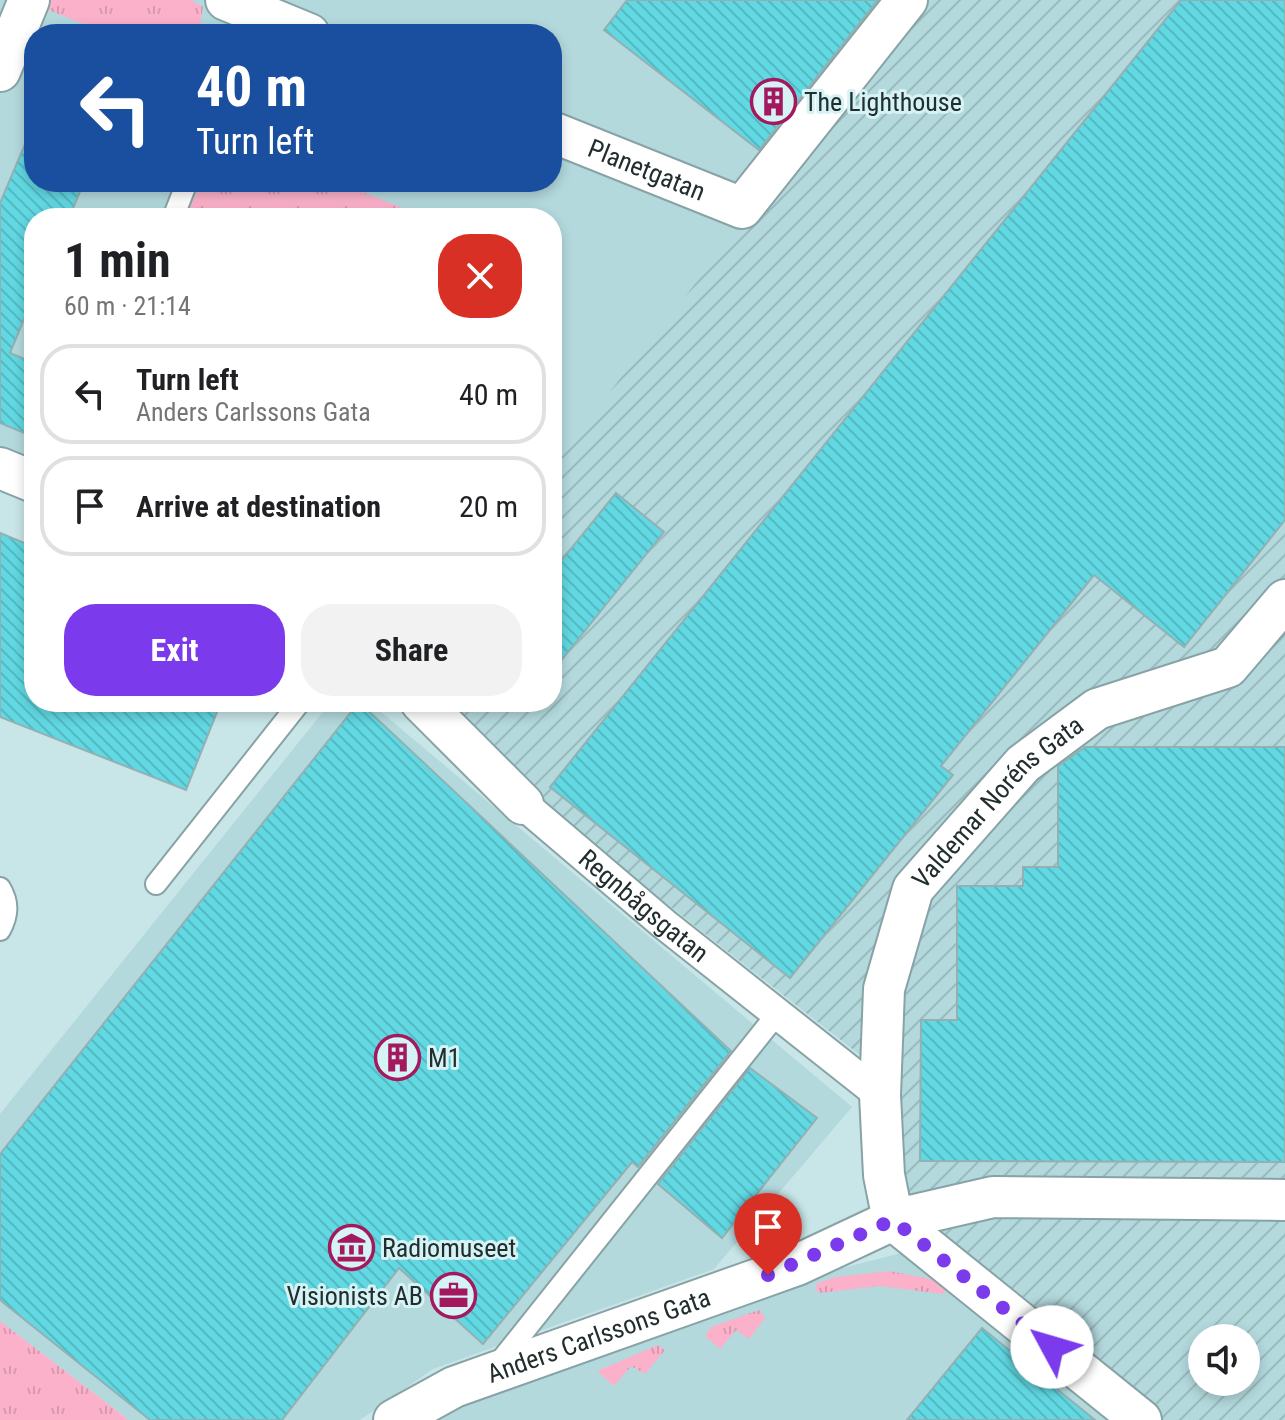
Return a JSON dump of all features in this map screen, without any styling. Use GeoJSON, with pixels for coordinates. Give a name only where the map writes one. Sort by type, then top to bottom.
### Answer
{"type":"FeatureCollection","features":[{"type":"Feature","properties":{"kind":"street"},"geometry":{"type":"LineString","coordinates":[[0,71],[29,0]]}},
{"type":"Feature","properties":{"kind":"street","name":"Planetgatan"},"geometry":{"type":"LineString","coordinates":[[562,136],[742,208],[907,0]]}},
{"type":"Feature","properties":{"kind":"street"},"geometry":{"type":"LineString","coordinates":[[243,15],[274,24]]}},
{"type":"Feature","properties":{"kind":"street"},"geometry":{"type":"LineString","coordinates":[[0,468],[24,478]]}},
{"type":"Feature","properties":{"kind":"street","name":"Valdemar Noréns Gata"},"geometry":{"type":"LineString","coordinates":[[893,1220],[884,1175],[880,1095],[884,989],[913,889],[1023,764],[1097,709],[1228,667],[1285,600]]}},
{"type":"Feature","properties":{"kind":"street","name":"Regnbågsgatan"},"geometry":{"type":"LineString","coordinates":[[431,712],[523,804],[880,1095]]}},
{"type":"Feature","properties":{"kind":"street","name":"Anders Carlssons Gata"},"geometry":{"type":"LineString","coordinates":[[401,1418],[492,1372],[797,1265],[893,1220],[993,1197],[1285,1200]]}},
{"type":"Feature","properties":{"kind":"street"},"geometry":{"type":"LineString","coordinates":[[893,1220],[1141,1420]]}},
{"type":"Feature","properties":{"kind":"lane"},"geometry":{"type":"LineString","coordinates":[[156,884],[292,712]]}},
{"type":"Feature","properties":{"kind":"lane"},"geometry":{"type":"LineString","coordinates":[[0,888],[6,898],[7,918],[0,930]]}},
{"type":"Feature","properties":{"kind":"lane"},"geometry":{"type":"LineString","coordinates":[[492,1372],[777,1014]]}},
{"type":"Feature","properties":{"kind":"shaded area"},"geometry":{"type":"Polygon","coordinates":[[[0,0],[921,0],[562,454],[562,208],[24,208],[24,502],[0,492],[0,0]]]}},
{"type":"Feature","properties":{"kind":"shaded area"},"geometry":{"type":"Polygon","coordinates":[[[919,0],[1285,0],[1285,1420],[1141,1420],[880,1208],[865,1059],[422,712],[562,712],[562,452],[919,0]]]}},
{"type":"Feature","properties":{"kind":"shaded area","name":"M1"},"geometry":{"type":"Polygon","coordinates":[[[323,712],[381,712],[852,1107],[714,1269],[433,1369],[360,1420],[129,1420],[0,1321],[0,1114],[323,712]]]}},
{"type":"Feature","properties":{"kind":"shaded area"},"geometry":{"type":"Polygon","coordinates":[[[913,1250],[1122,1420],[425,1420],[757,1290],[913,1250]]]}},
{"type":"Feature","properties":{"kind":"green space"},"geometry":{"type":"Polygon","coordinates":[[[44,0],[191,0],[203,7],[200,24],[83,24],[46,9],[44,0]]]}},
{"type":"Feature","properties":{"kind":"green space"},"geometry":{"type":"Polygon","coordinates":[[[197,192],[362,192],[403,208],[189,208],[197,192]]]}},
{"type":"Feature","properties":{"kind":"green space"},"geometry":{"type":"Polygon","coordinates":[[[889,1271],[947,1282],[949,1288],[943,1294],[879,1286],[820,1293],[815,1289],[817,1283],[836,1277],[889,1271]]]}},
{"type":"Feature","properties":{"kind":"green space"},"geometry":{"type":"Polygon","coordinates":[[[759,1310],[765,1318],[749,1339],[736,1330],[720,1349],[705,1336],[711,1327],[759,1310]]]}},
{"type":"Feature","properties":{"kind":"green space"},"geometry":{"type":"Polygon","coordinates":[[[0,1321],[129,1420],[0,1420],[0,1321]]]}},
{"type":"Feature","properties":{"kind":"green space"},"geometry":{"type":"Polygon","coordinates":[[[658,1345],[665,1350],[645,1374],[631,1366],[614,1386],[597,1371],[658,1345]]]}},
{"type":"Feature","properties":{"kind":"building","name":"The Lighthouse"},"geometry":{"type":"Polygon","coordinates":[[[627,0],[878,0],[759,150],[604,30],[627,0]]]}},
{"type":"Feature","properties":{"kind":"building"},"geometry":{"type":"Polygon","coordinates":[[[1181,0],[1285,0],[1285,520],[1184,647],[1094,575],[941,766],[953,775],[790,978],[550,787],[1181,0]]]}},
{"type":"Feature","properties":{"kind":"building"},"geometry":{"type":"Polygon","coordinates":[[[24,147],[24,192],[80,192],[73,208],[24,208],[24,319],[10,353],[24,359],[24,433],[0,423],[0,203],[24,147]]]}},
{"type":"Feature","properties":{"kind":"building"},"geometry":{"type":"Polygon","coordinates":[[[616,493],[664,532],[562,660],[562,560],[616,493]]]}},
{"type":"Feature","properties":{"kind":"building"},"geometry":{"type":"Polygon","coordinates":[[[0,533],[24,543],[24,712],[217,712],[186,790],[0,717],[0,533]]]}},
{"type":"Feature","properties":{"kind":"building","name":"M1"},"geometry":{"type":"Polygon","coordinates":[[[351,712],[370,712],[731,1051],[638,1167],[632,1162],[483,1344],[399,1268],[282,1420],[150,1420],[0,1300],[0,1154],[351,712]]]}},
{"type":"Feature","properties":{"kind":"building"},"geometry":{"type":"Polygon","coordinates":[[[1085,747],[1285,747],[1285,1162],[920,1161],[921,1020],[957,1020],[957,886],[1023,886],[1023,867],[1058,867],[1058,766],[1085,747]]]}},
{"type":"Feature","properties":{"kind":"building"},"geometry":{"type":"Polygon","coordinates":[[[750,1068],[817,1118],[722,1238],[658,1184],[750,1068]]]}},
{"type":"Feature","properties":{"kind":"building"},"geometry":{"type":"Polygon","coordinates":[[[982,1328],[1095,1420],[907,1420],[982,1328]]]}},
{"type":"Feature","properties":{"kind":"place","name":"The Lighthouse"},"geometry":{"type":"Point","coordinates":[773,102]}},
{"type":"Feature","properties":{"kind":"place","name":"M1"},"geometry":{"type":"Point","coordinates":[397,1058]}},
{"type":"Feature","properties":{"kind":"place","name":"Radiomuseet"},"geometry":{"type":"Point","coordinates":[351,1248]}},
{"type":"Feature","properties":{"kind":"place","name":"Visionists AB"},"geometry":{"type":"Point","coordinates":[454,1296]}},
{"type":"Feature","properties":{"kind":"route"},"geometry":{"type":"LineString","coordinates":[[768,1275],[844,1245],[893,1220],[1052,1347]]}}]}
